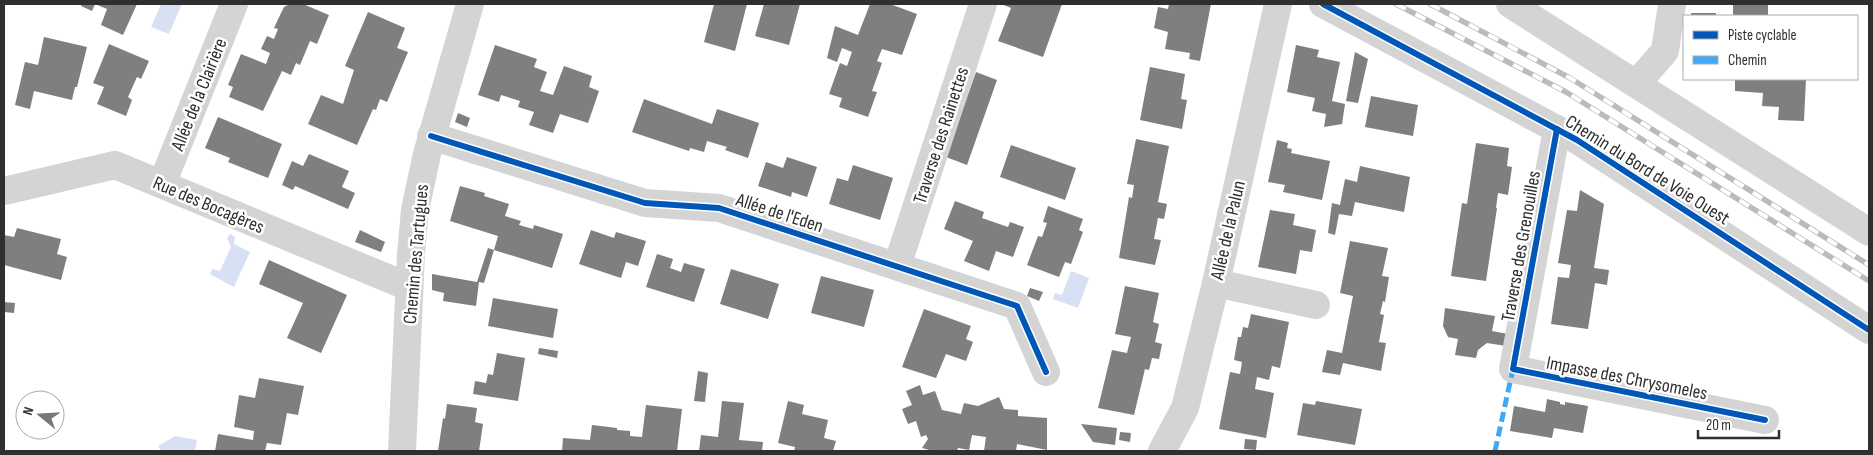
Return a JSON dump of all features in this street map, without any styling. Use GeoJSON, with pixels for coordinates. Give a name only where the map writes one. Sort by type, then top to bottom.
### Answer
{"type":"FeatureCollection","features":[{"type":"Feature","properties":{"kind":"street","name":"Allée de la Clairière"},"geometry":{"type":"LineString","coordinates":[[162,184],[234,4]]}},
{"type":"Feature","properties":{"kind":"street","name":"Chemin des Tartugues"},"geometry":{"type":"LineString","coordinates":[[402,451],[409,287],[415,210],[432,136],[470,4]]}},
{"type":"Feature","properties":{"kind":"street","name":"Traverse des Rainettes"},"geometry":{"type":"LineString","coordinates":[[897,266],[983,4]]}},
{"type":"Feature","properties":{"kind":"street","name":"Allée de la Palun"},"geometry":{"type":"LineString","coordinates":[[1162,451],[1185,408],[1216,283],[1278,4]]}},
{"type":"Feature","properties":{"kind":"street","name":"Chemin du Bord de Voie Ouest"},"geometry":{"type":"LineString","coordinates":[[1323,4],[1577,140],[1629,172],[1869,330]]}},
{"type":"Feature","properties":{"kind":"street"},"geometry":{"type":"LineString","coordinates":[[1637,83],[1665,51],[1672,4]]}},
{"type":"Feature","properties":{"kind":"street"},"geometry":{"type":"LineString","coordinates":[[1517,6],[1869,232]]}},
{"type":"Feature","properties":{"kind":"street","name":"Traverse des Grenouilles"},"geometry":{"type":"LineString","coordinates":[[1513,369],[1557,129]]}},
{"type":"Feature","properties":{"kind":"street","name":"Allée de l'Eden"},"geometry":{"type":"LineString","coordinates":[[432,136],[645,203],[719,208],[1017,306],[1046,372]]}},
{"type":"Feature","properties":{"kind":"street","name":"Rue des Bocagères"},"geometry":{"type":"LineString","coordinates":[[4,191],[115,165],[409,287]]}},
{"type":"Feature","properties":{"kind":"street"},"geometry":{"type":"LineString","coordinates":[[1216,283],[1316,305]]}},
{"type":"Feature","properties":{"kind":"street","name":"Impasse des Chrysomeles"},"geometry":{"type":"LineString","coordinates":[[1513,369],[1765,420]]}},
{"type":"Feature","properties":{"kind":"water"},"geometry":{"type":"Polygon","coordinates":[[[161,4],[182,4],[169,34],[151,27],[161,4]]]}},
{"type":"Feature","properties":{"kind":"water"},"geometry":{"type":"Polygon","coordinates":[[[230,234],[235,237],[234,244],[250,252],[234,287],[210,274],[212,269],[220,271],[231,247],[227,238],[230,234]]]}},
{"type":"Feature","properties":{"kind":"water"},"geometry":{"type":"Polygon","coordinates":[[[1071,271],[1089,278],[1078,308],[1053,299],[1055,293],[1062,295],[1071,271]]]}},
{"type":"Feature","properties":{"kind":"water"},"geometry":{"type":"Polygon","coordinates":[[[175,436],[197,440],[195,451],[162,451],[158,446],[175,436]]]}},
{"type":"Feature","properties":{"kind":"building"},"geometry":{"type":"Polygon","coordinates":[[[82,4],[95,4],[92,11],[81,6],[82,4]]]}},
{"type":"Feature","properties":{"kind":"building"},"geometry":{"type":"Polygon","coordinates":[[[95,4],[137,4],[123,35],[101,25],[107,9],[95,4]]]}},
{"type":"Feature","properties":{"kind":"building"},"geometry":{"type":"Polygon","coordinates":[[[290,4],[303,4],[329,15],[317,44],[310,41],[300,65],[296,63],[291,75],[282,71],[263,111],[229,97],[233,87],[228,85],[241,54],[266,64],[270,53],[261,49],[267,36],[274,39],[278,29],[274,28],[284,7],[290,4]]]}},
{"type":"Feature","properties":{"kind":"building"},"geometry":{"type":"Polygon","coordinates":[[[714,4],[747,4],[735,51],[704,42],[714,4]]]}},
{"type":"Feature","properties":{"kind":"building"},"geometry":{"type":"Polygon","coordinates":[[[764,4],[800,4],[789,45],[755,36],[764,4]]]}},
{"type":"Feature","properties":{"kind":"building"},"geometry":{"type":"Polygon","coordinates":[[[870,4],[890,4],[917,14],[902,55],[882,49],[877,61],[882,63],[872,91],[877,92],[868,117],[839,107],[842,98],[829,94],[840,63],[847,66],[852,52],[842,48],[837,62],[827,58],[835,26],[858,35],[870,4]]]}},
{"type":"Feature","properties":{"kind":"building"},"geometry":{"type":"Polygon","coordinates":[[[1001,4],[1062,4],[1043,57],[998,41],[1011,8],[1001,4]]]}},
{"type":"Feature","properties":{"kind":"building"},"geometry":{"type":"Polygon","coordinates":[[[1169,4],[1211,4],[1200,61],[1189,59],[1190,53],[1165,49],[1168,32],[1154,28],[1158,7],[1168,9],[1169,4]]]}},
{"type":"Feature","properties":{"kind":"building"},"geometry":{"type":"Polygon","coordinates":[[[1733,4],[1768,4],[1768,15],[1733,15],[1733,4]]]}},
{"type":"Feature","properties":{"kind":"building"},"geometry":{"type":"Polygon","coordinates":[[[368,12],[405,28],[397,48],[408,52],[387,102],[380,99],[376,110],[373,109],[357,145],[308,124],[321,95],[343,104],[354,70],[345,66],[368,12]]]}},
{"type":"Feature","properties":{"kind":"building"},"geometry":{"type":"Polygon","coordinates":[[[1691,13],[1716,13],[1716,15],[1691,15],[1691,13]]]}},
{"type":"Feature","properties":{"kind":"building"},"geometry":{"type":"Polygon","coordinates":[[[44,37],[87,47],[72,100],[34,91],[30,109],[15,105],[25,62],[38,65],[44,37]]]}},
{"type":"Feature","properties":{"kind":"building"},"geometry":{"type":"Polygon","coordinates":[[[109,44],[149,61],[141,79],[137,77],[128,97],[132,100],[126,116],[97,104],[104,87],[93,83],[109,44]]]}},
{"type":"Feature","properties":{"kind":"building"},"geometry":{"type":"Polygon","coordinates":[[[495,45],[537,59],[534,67],[547,72],[540,91],[553,95],[564,66],[592,76],[589,87],[599,91],[588,123],[560,114],[553,133],[529,125],[534,112],[518,107],[520,101],[501,95],[499,102],[478,95],[495,45]]]}},
{"type":"Feature","properties":{"kind":"building"},"geometry":{"type":"Polygon","coordinates":[[[1296,45],[1319,50],[1317,57],[1340,62],[1332,101],[1345,104],[1342,124],[1324,127],[1326,114],[1312,111],[1315,98],[1287,92],[1296,45]]]}},
{"type":"Feature","properties":{"kind":"building"},"geometry":{"type":"Polygon","coordinates":[[[1355,52],[1368,59],[1358,103],[1346,101],[1355,52]]]}},
{"type":"Feature","properties":{"kind":"building"},"geometry":{"type":"Polygon","coordinates":[[[1150,67],[1185,74],[1181,99],[1187,100],[1182,129],[1140,120],[1150,67]]]}},
{"type":"Feature","properties":{"kind":"building"},"geometry":{"type":"Polygon","coordinates":[[[976,72],[997,80],[967,165],[946,157],[976,72]]]}},
{"type":"Feature","properties":{"kind":"building"},"geometry":{"type":"Polygon","coordinates":[[[1735,80],[1806,80],[1804,121],[1778,120],[1779,107],[1762,106],[1763,93],[1735,91],[1735,80]]]}},
{"type":"Feature","properties":{"kind":"building"},"geometry":{"type":"Polygon","coordinates":[[[1371,96],[1418,105],[1413,136],[1365,127],[1371,96]]]}},
{"type":"Feature","properties":{"kind":"building"},"geometry":{"type":"Polygon","coordinates":[[[644,99],[712,124],[717,109],[759,123],[748,158],[725,150],[727,147],[707,141],[704,152],[690,148],[689,151],[632,132],[644,99]]]}},
{"type":"Feature","properties":{"kind":"building"},"geometry":{"type":"Polygon","coordinates":[[[458,113],[470,118],[467,127],[455,122],[458,113]]]}},
{"type":"Feature","properties":{"kind":"building"},"geometry":{"type":"Polygon","coordinates":[[[218,117],[282,144],[268,178],[228,162],[230,158],[205,148],[218,117]]]}},
{"type":"Feature","properties":{"kind":"building"},"geometry":{"type":"Polygon","coordinates":[[[1136,139],[1169,146],[1158,202],[1167,204],[1164,219],[1158,218],[1154,239],[1161,240],[1155,265],[1119,258],[1129,197],[1132,198],[1134,185],[1127,184],[1136,139]]]}},
{"type":"Feature","properties":{"kind":"building"},"geometry":{"type":"Polygon","coordinates":[[[1277,140],[1288,143],[1287,148],[1292,149],[1291,153],[1330,161],[1322,200],[1283,192],[1285,185],[1268,182],[1277,140]]]}},
{"type":"Feature","properties":{"kind":"building"},"geometry":{"type":"Polygon","coordinates":[[[1476,143],[1509,148],[1507,166],[1512,167],[1508,195],[1498,193],[1486,281],[1451,276],[1462,203],[1467,204],[1476,143]]]}},
{"type":"Feature","properties":{"kind":"building"},"geometry":{"type":"Polygon","coordinates":[[[1011,145],[1076,168],[1065,200],[1000,177],[1011,145]]]}},
{"type":"Feature","properties":{"kind":"building"},"geometry":{"type":"Polygon","coordinates":[[[309,154],[349,171],[342,187],[355,193],[348,209],[295,186],[293,190],[282,185],[292,161],[303,166],[309,154]]]}},
{"type":"Feature","properties":{"kind":"building"},"geometry":{"type":"Polygon","coordinates":[[[787,157],[817,167],[807,197],[792,192],[791,197],[758,186],[766,162],[783,168],[787,157]]]}},
{"type":"Feature","properties":{"kind":"building"},"geometry":{"type":"Polygon","coordinates":[[[853,165],[893,178],[880,220],[829,204],[837,178],[848,181],[853,165]]]}},
{"type":"Feature","properties":{"kind":"building"},"geometry":{"type":"Polygon","coordinates":[[[1360,166],[1410,177],[1404,212],[1355,202],[1352,216],[1339,214],[1335,235],[1328,233],[1332,203],[1340,205],[1345,179],[1357,182],[1360,166]]]}},
{"type":"Feature","properties":{"kind":"building"},"geometry":{"type":"Polygon","coordinates":[[[460,186],[485,193],[484,196],[509,204],[505,216],[521,221],[519,225],[533,229],[534,225],[563,234],[552,268],[494,250],[498,236],[450,221],[460,186]]]}},
{"type":"Feature","properties":{"kind":"building"},"geometry":{"type":"Polygon","coordinates":[[[1580,190],[1604,204],[1594,268],[1609,270],[1607,285],[1595,283],[1588,329],[1551,324],[1558,277],[1569,278],[1571,265],[1558,263],[1567,210],[1577,211],[1580,190]]]}},
{"type":"Feature","properties":{"kind":"building"},"geometry":{"type":"Polygon","coordinates":[[[955,201],[984,212],[982,218],[1008,227],[1010,222],[1024,227],[1013,257],[996,251],[989,271],[964,261],[973,241],[944,229],[955,201]]]}},
{"type":"Feature","properties":{"kind":"building"},"geometry":{"type":"Polygon","coordinates":[[[1048,206],[1083,219],[1079,230],[1083,232],[1071,264],[1065,262],[1059,277],[1027,265],[1038,236],[1042,237],[1047,223],[1043,222],[1048,206]]]}},
{"type":"Feature","properties":{"kind":"building"},"geometry":{"type":"Polygon","coordinates":[[[1270,210],[1295,214],[1293,225],[1316,230],[1312,252],[1300,250],[1296,274],[1258,267],[1270,210]]]}},
{"type":"Feature","properties":{"kind":"building"},"geometry":{"type":"Polygon","coordinates":[[[17,228],[61,239],[57,254],[67,257],[61,280],[4,265],[4,235],[14,237],[17,228]]]}},
{"type":"Feature","properties":{"kind":"building"},"geometry":{"type":"Polygon","coordinates":[[[360,230],[385,242],[381,252],[355,242],[360,230]]]}},
{"type":"Feature","properties":{"kind":"building"},"geometry":{"type":"Polygon","coordinates":[[[591,230],[614,238],[616,232],[646,241],[638,266],[626,262],[621,278],[579,264],[591,230]]]}},
{"type":"Feature","properties":{"kind":"building"},"geometry":{"type":"Polygon","coordinates":[[[1350,241],[1388,248],[1382,276],[1389,277],[1385,302],[1383,301],[1380,314],[1384,315],[1379,342],[1386,343],[1381,371],[1343,363],[1340,375],[1322,372],[1327,350],[1342,353],[1353,296],[1340,293],[1350,241]]]}},
{"type":"Feature","properties":{"kind":"building"},"geometry":{"type":"Polygon","coordinates":[[[488,248],[494,250],[484,283],[479,282],[476,306],[443,301],[444,293],[432,290],[432,274],[477,282],[488,248]]]}},
{"type":"Feature","properties":{"kind":"building"},"geometry":{"type":"Polygon","coordinates":[[[657,254],[673,259],[670,268],[681,272],[684,263],[705,269],[694,302],[646,287],[657,254]]]}},
{"type":"Feature","properties":{"kind":"building"},"geometry":{"type":"Polygon","coordinates":[[[269,260],[347,295],[321,353],[287,338],[303,303],[259,284],[269,260]]]}},
{"type":"Feature","properties":{"kind":"building"},"geometry":{"type":"Polygon","coordinates":[[[731,269],[779,284],[768,319],[720,304],[731,269]]]}},
{"type":"Feature","properties":{"kind":"building"},"geometry":{"type":"Polygon","coordinates":[[[821,276],[874,290],[864,327],[811,313],[821,276]]]}},
{"type":"Feature","properties":{"kind":"building"},"geometry":{"type":"Polygon","coordinates":[[[1125,286],[1159,293],[1153,322],[1159,324],[1155,342],[1162,344],[1159,359],[1152,358],[1149,370],[1145,369],[1134,415],[1098,408],[1112,350],[1127,353],[1131,337],[1115,334],[1125,286]]]}},
{"type":"Feature","properties":{"kind":"building"},"geometry":{"type":"Polygon","coordinates":[[[1030,288],[1043,292],[1039,301],[1027,296],[1030,288]]]}},
{"type":"Feature","properties":{"kind":"building"},"geometry":{"type":"Polygon","coordinates":[[[493,298],[558,309],[553,338],[488,326],[493,298]]]}},
{"type":"Feature","properties":{"kind":"building"},"geometry":{"type":"Polygon","coordinates":[[[4,302],[15,303],[14,313],[4,312],[4,302]]]}},
{"type":"Feature","properties":{"kind":"building"},"geometry":{"type":"Polygon","coordinates":[[[1445,308],[1495,316],[1492,331],[1508,334],[1506,346],[1487,343],[1478,350],[1476,358],[1455,355],[1458,339],[1448,337],[1443,326],[1445,308]]]}},
{"type":"Feature","properties":{"kind":"building"},"geometry":{"type":"Polygon","coordinates":[[[924,309],[971,326],[966,339],[973,342],[966,361],[946,354],[936,378],[902,367],[924,309]]]}},
{"type":"Feature","properties":{"kind":"building"},"geometry":{"type":"Polygon","coordinates":[[[1251,314],[1289,322],[1280,368],[1272,366],[1269,380],[1257,377],[1255,389],[1274,393],[1266,438],[1219,429],[1230,372],[1240,374],[1242,362],[1234,360],[1238,337],[1241,337],[1243,327],[1248,328],[1251,314]]]}},
{"type":"Feature","properties":{"kind":"building"},"geometry":{"type":"Polygon","coordinates":[[[539,348],[558,351],[557,358],[538,354],[539,348]]]}},
{"type":"Feature","properties":{"kind":"building"},"geometry":{"type":"Polygon","coordinates":[[[497,353],[525,358],[518,401],[473,394],[475,381],[486,383],[488,374],[493,375],[497,353]]]}},
{"type":"Feature","properties":{"kind":"building"},"geometry":{"type":"Polygon","coordinates":[[[698,371],[708,373],[705,402],[694,401],[698,371]]]}},
{"type":"Feature","properties":{"kind":"building"},"geometry":{"type":"Polygon","coordinates":[[[259,378],[304,386],[298,415],[287,413],[281,445],[267,443],[265,451],[215,451],[218,434],[253,440],[254,431],[234,427],[239,395],[255,398],[259,378]]]}},
{"type":"Feature","properties":{"kind":"building"},"geometry":{"type":"Polygon","coordinates":[[[920,385],[923,395],[935,391],[942,410],[961,414],[964,403],[978,406],[999,397],[1004,409],[1018,410],[1018,416],[1047,418],[1047,450],[1017,444],[1016,451],[984,451],[986,437],[972,435],[969,450],[958,448],[957,451],[933,451],[922,448],[928,439],[926,435],[921,437],[916,421],[908,424],[902,409],[912,405],[906,391],[920,385]]]}},
{"type":"Feature","properties":{"kind":"building"},"geometry":{"type":"Polygon","coordinates":[[[1547,399],[1565,405],[1565,402],[1588,406],[1583,433],[1554,428],[1552,438],[1510,431],[1514,406],[1545,412],[1547,399]]]}},
{"type":"Feature","properties":{"kind":"building"},"geometry":{"type":"Polygon","coordinates":[[[722,401],[744,403],[739,440],[763,442],[762,451],[699,451],[701,435],[718,437],[722,401]]]}},
{"type":"Feature","properties":{"kind":"building"},"geometry":{"type":"Polygon","coordinates":[[[788,401],[804,405],[802,414],[828,420],[824,438],[836,441],[833,451],[794,451],[795,447],[778,443],[788,401]]]}},
{"type":"Feature","properties":{"kind":"building"},"geometry":{"type":"Polygon","coordinates":[[[1316,401],[1362,409],[1355,445],[1297,435],[1303,403],[1315,405],[1316,401]]]}},
{"type":"Feature","properties":{"kind":"building"},"geometry":{"type":"Polygon","coordinates":[[[447,404],[477,408],[475,422],[483,424],[479,451],[438,451],[447,404]]]}},
{"type":"Feature","properties":{"kind":"building"},"geometry":{"type":"Polygon","coordinates":[[[646,405],[682,409],[677,451],[562,451],[563,438],[590,440],[592,425],[630,431],[630,436],[642,437],[646,405]]]}},
{"type":"Feature","properties":{"kind":"building"},"geometry":{"type":"Polygon","coordinates":[[[1081,424],[1117,428],[1115,445],[1093,442],[1081,424]]]}},
{"type":"Feature","properties":{"kind":"building"},"geometry":{"type":"Polygon","coordinates":[[[1120,432],[1131,433],[1130,442],[1119,440],[1120,432]]]}},
{"type":"Feature","properties":{"kind":"building"},"geometry":{"type":"Polygon","coordinates":[[[1245,439],[1257,440],[1256,450],[1244,449],[1245,439]]]}},
{"type":"Feature","properties":{"kind":"railway"},"geometry":{"type":"LineString","coordinates":[[1396,4],[1566,92],[1869,281]]}},
{"type":"Feature","properties":{"kind":"railway"},"geometry":{"type":"LineString","coordinates":[[1430,4],[1570,78],[1869,265]]}},
{"type":"Feature","properties":{"kind":"marked path"},"geometry":{"type":"LineString","coordinates":[[1495,451],[1513,369]]}},
{"type":"Feature","properties":{"kind":"cycle path"},"geometry":{"type":"LineString","coordinates":[[1323,4],[1577,140],[1869,330]]}},
{"type":"Feature","properties":{"kind":"cycle path"},"geometry":{"type":"LineString","coordinates":[[1557,129],[1513,369],[1765,420]]}},
{"type":"Feature","properties":{"kind":"cycle path"},"geometry":{"type":"LineString","coordinates":[[431,136],[645,203],[719,208],[1017,306],[1046,372]]}}]}
